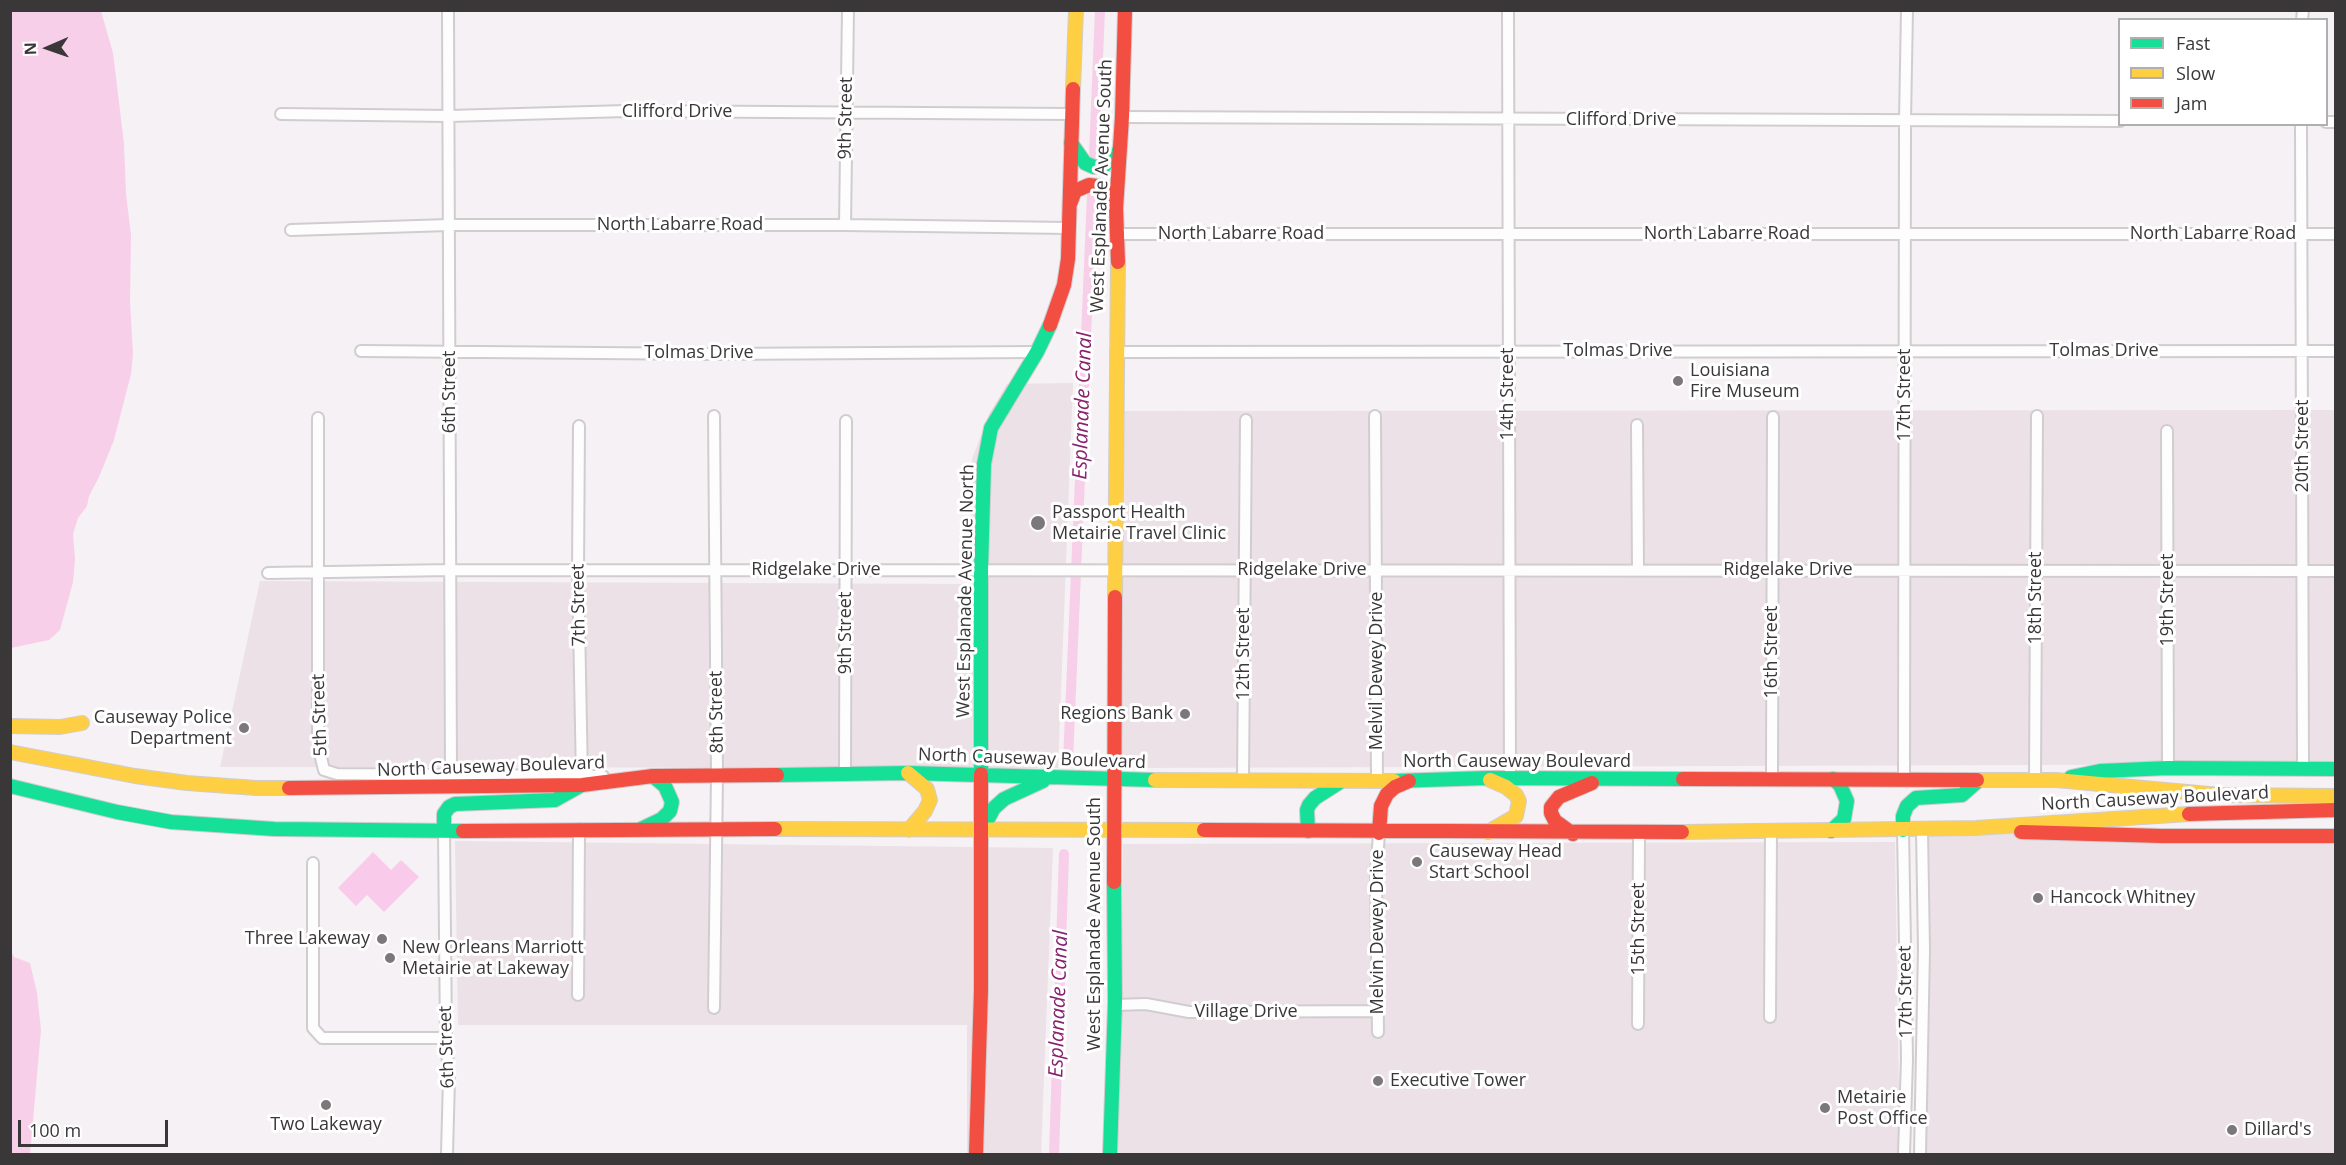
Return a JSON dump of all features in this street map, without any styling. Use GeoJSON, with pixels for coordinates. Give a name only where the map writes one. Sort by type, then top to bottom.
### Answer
{"type":"FeatureCollection","features":[{"type":"Feature","properties":{"kind":"main road","name":"West Esplanade Avenue North"},"geometry":{"type":"LineString","coordinates":[[976,1155],[981,990],[981,570],[984,464],[991,428],[1037,352],[1056,312],[1064,285],[1068,259],[1076,10]]}},
{"type":"Feature","properties":{"kind":"main road","name":"West Esplanade Avenue South"},"geometry":{"type":"LineString","coordinates":[[1110,1155],[1115,1005],[1113,780],[1118,234],[1116,207],[1122,117],[1125,10]]}},
{"type":"Feature","properties":{"kind":"main road"},"geometry":{"type":"LineString","coordinates":[[1071,143],[1085,163],[1094,167],[1104,166],[1118,152]]}},
{"type":"Feature","properties":{"kind":"main road"},"geometry":{"type":"LineString","coordinates":[[1070,205],[1075,191],[1083,186],[1097,185],[1105,187],[1116,207]]}},
{"type":"Feature","properties":{"kind":"main road"},"geometry":{"type":"LineString","coordinates":[[10,726],[60,727],[82,723]]}},
{"type":"Feature","properties":{"kind":"main road","name":"North Causeway Boulevard"},"geometry":{"type":"LineString","coordinates":[[10,752],[98,770],[187,783],[248,788],[381,788],[653,776],[908,773],[1048,779],[1340,782],[1487,778],[2056,780],[2220,795],[2336,796]]}},
{"type":"Feature","properties":{"kind":"main road","name":"North Causeway Boulevard"},"geometry":{"type":"LineString","coordinates":[[2056,780],[2100,771],[2168,768],[2336,769]]}},
{"type":"Feature","properties":{"kind":"main road"},"geometry":{"type":"LineString","coordinates":[[908,773],[927,789],[930,800],[925,811],[909,830]]}},
{"type":"Feature","properties":{"kind":"main road"},"geometry":{"type":"LineString","coordinates":[[639,830],[662,819],[670,811],[671,795],[665,786],[653,776]]}},
{"type":"Feature","properties":{"kind":"main road"},"geometry":{"type":"LineString","coordinates":[[1486,833],[1516,816],[1519,801],[1516,795],[1506,787],[1487,778]]}},
{"type":"Feature","properties":{"kind":"main road"},"geometry":{"type":"LineString","coordinates":[[444,831],[444,814],[449,807],[455,804],[555,800],[582,779]]}},
{"type":"Feature","properties":{"kind":"main road"},"geometry":{"type":"LineString","coordinates":[[982,830],[994,808],[1004,799],[1048,779]]}},
{"type":"Feature","properties":{"kind":"main road"},"geometry":{"type":"LineString","coordinates":[[1831,831],[1844,819],[1847,801],[1840,785],[1833,779]]}},
{"type":"Feature","properties":{"kind":"main road"},"geometry":{"type":"LineString","coordinates":[[1379,833],[1381,806],[1387,794],[1395,787],[1411,780]]}},
{"type":"Feature","properties":{"kind":"main road"},"geometry":{"type":"LineString","coordinates":[[1572,834],[1555,821],[1551,807],[1559,797],[1600,780]]}},
{"type":"Feature","properties":{"kind":"main road"},"geometry":{"type":"LineString","coordinates":[[1903,830],[1903,816],[1907,806],[1916,798],[1962,795],[1979,780]]}},
{"type":"Feature","properties":{"kind":"main road"},"geometry":{"type":"LineString","coordinates":[[1308,831],[1307,810],[1309,805],[1315,798],[1340,782]]}},
{"type":"Feature","properties":{"kind":"main road","name":"North Causeway Boulevard"},"geometry":{"type":"LineString","coordinates":[[10,786],[117,812],[171,822],[274,829],[444,831],[1113,830],[1572,834],[1771,832],[1976,828],[2141,816],[2266,810],[2336,810]]}},
{"type":"Feature","properties":{"kind":"main road","name":"North Causeway Boulevard"},"geometry":{"type":"LineString","coordinates":[[1976,828],[2070,834],[2336,836]]}},
{"type":"Feature","properties":{"kind":"street","name":"6th Street"},"geometry":{"type":"LineString","coordinates":[[448,10],[451,773]]}},
{"type":"Feature","properties":{"kind":"street","name":"9th Street"},"geometry":{"type":"LineString","coordinates":[[845,225],[848,10]]}},
{"type":"Feature","properties":{"kind":"street","name":"14th Street"},"geometry":{"type":"LineString","coordinates":[[1508,10],[1510,778]]}},
{"type":"Feature","properties":{"kind":"street","name":"17th Street"},"geometry":{"type":"LineString","coordinates":[[1904,779],[1907,10]]}},
{"type":"Feature","properties":{"kind":"street","name":"Clifford Drive"},"geometry":{"type":"LineString","coordinates":[[281,114],[449,116],[626,111],[1072,114]]}},
{"type":"Feature","properties":{"kind":"street","name":"Clifford Drive"},"geometry":{"type":"LineString","coordinates":[[1122,117],[2118,121]]}},
{"type":"Feature","properties":{"kind":"street","name":"20th Street"},"geometry":{"type":"LineString","coordinates":[[2301,126],[2303,768]]}},
{"type":"Feature","properties":{"kind":"street","name":"North Labarre Road"},"geometry":{"type":"LineString","coordinates":[[291,230],[449,225],[845,225],[1069,228]]}},
{"type":"Feature","properties":{"kind":"street","name":"North Labarre Road"},"geometry":{"type":"LineString","coordinates":[[1118,234],[2336,234]]}},
{"type":"Feature","properties":{"kind":"street","name":"Tolmas Drive"},"geometry":{"type":"LineString","coordinates":[[361,351],[716,354],[1037,352]]}},
{"type":"Feature","properties":{"kind":"street","name":"Tolmas Drive"},"geometry":{"type":"LineString","coordinates":[[1116,352],[2336,351]]}},
{"type":"Feature","properties":{"kind":"street","name":"8th Street"},"geometry":{"type":"LineString","coordinates":[[714,416],[717,775],[714,1008]]}},
{"type":"Feature","properties":{"kind":"street","name":"Melvil Dewey Drive"},"geometry":{"type":"LineString","coordinates":[[1375,416],[1377,782]]}},
{"type":"Feature","properties":{"kind":"street","name":"18th Street"},"geometry":{"type":"LineString","coordinates":[[2035,780],[2037,416]]}},
{"type":"Feature","properties":{"kind":"street","name":"16th Street"},"geometry":{"type":"LineString","coordinates":[[1772,779],[1773,417]]}},
{"type":"Feature","properties":{"kind":"street","name":"5th Street"},"geometry":{"type":"LineString","coordinates":[[318,418],[318,745],[324,770],[337,774],[451,773],[582,779]]}},
{"type":"Feature","properties":{"kind":"street","name":"12th Street"},"geometry":{"type":"LineString","coordinates":[[1243,780],[1246,420]]}},
{"type":"Feature","properties":{"kind":"street","name":"9th Street"},"geometry":{"type":"LineString","coordinates":[[846,421],[846,773]]}},
{"type":"Feature","properties":{"kind":"street"},"geometry":{"type":"LineString","coordinates":[[1637,425],[1638,570]]}},
{"type":"Feature","properties":{"kind":"street","name":"7th Street"},"geometry":{"type":"LineString","coordinates":[[579,426],[578,570],[582,779]]}},
{"type":"Feature","properties":{"kind":"street","name":"19th Street"},"geometry":{"type":"LineString","coordinates":[[2167,431],[2168,768]]}},
{"type":"Feature","properties":{"kind":"street","name":"Ridgelake Drive"},"geometry":{"type":"LineString","coordinates":[[268,573],[451,570],[2336,571]]}},
{"type":"Feature","properties":{"kind":"street"},"geometry":{"type":"LineString","coordinates":[[578,996],[579,829]]}},
{"type":"Feature","properties":{"kind":"street","name":"17th Street"},"geometry":{"type":"LineString","coordinates":[[1903,830],[1906,1059],[1904,1155]]}},
{"type":"Feature","properties":{"kind":"street","name":"17th Street"},"geometry":{"type":"LineString","coordinates":[[1920,1155],[1924,950],[1922,830]]}},
{"type":"Feature","properties":{"kind":"street","name":"6th Street"},"geometry":{"type":"LineString","coordinates":[[444,831],[449,1078],[447,1155]]}},
{"type":"Feature","properties":{"kind":"street"},"geometry":{"type":"LineString","coordinates":[[1770,1017],[1771,832]]}},
{"type":"Feature","properties":{"kind":"street","name":"Melvin Dewey Drive"},"geometry":{"type":"LineString","coordinates":[[1378,1032],[1376,876],[1379,833]]}},
{"type":"Feature","properties":{"kind":"street","name":"15th Street"},"geometry":{"type":"LineString","coordinates":[[1638,1024],[1639,833]]}},
{"type":"Feature","properties":{"kind":"street"},"geometry":{"type":"LineString","coordinates":[[313,863],[313,1028],[322,1038],[447,1038]]}},
{"type":"Feature","properties":{"kind":"street","name":"Village Drive"},"geometry":{"type":"LineString","coordinates":[[1115,1005],[1146,1004],[1189,1012],[1378,1011]]}},
{"type":"Feature","properties":{"kind":"shaded area"},"geometry":{"type":"Polygon","coordinates":[[[11,10],[101,11],[113,53],[124,144],[126,194],[131,235],[130,301],[133,354],[131,374],[114,440],[89,496],[87,506],[78,518],[73,534],[75,559],[73,582],[60,630],[49,640],[11,648],[11,10]]]}},
{"type":"Feature","properties":{"kind":"shaded area"},"geometry":{"type":"Polygon","coordinates":[[[1073,383],[1058,768],[220,767],[260,581],[969,584],[972,459],[989,414],[1007,384],[1073,383]]]}},
{"type":"Feature","properties":{"kind":"shaded area"},"geometry":{"type":"Polygon","coordinates":[[[2335,410],[2335,764],[1119,768],[1120,411],[2335,410]]]}},
{"type":"Feature","properties":{"kind":"shaded area"},"geometry":{"type":"Polygon","coordinates":[[[1922,830],[2335,840],[2335,1154],[1917,1154],[1922,830]]]}},
{"type":"Feature","properties":{"kind":"shaded area"},"geometry":{"type":"Polygon","coordinates":[[[455,841],[1053,848],[1041,1154],[967,1154],[967,1025],[458,1025],[455,841]]]}},
{"type":"Feature","properties":{"kind":"shaded area"},"geometry":{"type":"Polygon","coordinates":[[[1895,842],[1900,1154],[1116,1154],[1123,844],[1895,842]]]}},
{"type":"Feature","properties":{"kind":"shaded area"},"geometry":{"type":"Polygon","coordinates":[[[373,852],[391,870],[401,860],[419,877],[384,912],[367,895],[356,906],[338,888],[373,852]]]}},
{"type":"Feature","properties":{"kind":"shaded area"},"geometry":{"type":"Polygon","coordinates":[[[11,952],[14,957],[30,963],[37,993],[41,1030],[30,1154],[11,1154],[11,952]]]}},
{"type":"Feature","properties":{"kind":"waterway","name":"Esplanade Canal"},"geometry":{"type":"LineString","coordinates":[[1094,154],[1100,10]]}},
{"type":"Feature","properties":{"kind":"waterway","name":"Esplanade Canal"},"geometry":{"type":"LineString","coordinates":[[1068,761],[1092,195]]}},
{"type":"Feature","properties":{"kind":"waterway","name":"Esplanade Canal"},"geometry":{"type":"LineString","coordinates":[[1054,1154],[1064,854]]}},
{"type":"Feature","properties":{"kind":"traffic: fast"},"geometry":{"type":"LineString","coordinates":[[1071,143],[1085,163],[1094,167],[1104,166],[1118,152]]}},
{"type":"Feature","properties":{"kind":"traffic: fast"},"geometry":{"type":"LineString","coordinates":[[981,774],[981,570],[984,464],[991,428],[1037,352],[1050,325]]}},
{"type":"Feature","properties":{"kind":"traffic: fast"},"geometry":{"type":"LineString","coordinates":[[2071,777],[2100,771],[2168,768],[2336,769]]}},
{"type":"Feature","properties":{"kind":"traffic: fast"},"geometry":{"type":"LineString","coordinates":[[777,775],[908,773],[1155,780]]}},
{"type":"Feature","properties":{"kind":"traffic: fast"},"geometry":{"type":"LineString","coordinates":[[641,829],[662,819],[670,811],[672,802],[665,786],[653,776]]}},
{"type":"Feature","properties":{"kind":"traffic: fast"},"geometry":{"type":"LineString","coordinates":[[1394,781],[1487,778],[1683,779]]}},
{"type":"Feature","properties":{"kind":"traffic: fast"},"geometry":{"type":"LineString","coordinates":[[1831,831],[1844,819],[1847,801],[1840,785],[1833,779]]}},
{"type":"Feature","properties":{"kind":"traffic: fast"},"geometry":{"type":"LineString","coordinates":[[1903,830],[1903,816],[1907,806],[1916,798],[1962,795],[1979,780]]}},
{"type":"Feature","properties":{"kind":"traffic: fast"},"geometry":{"type":"LineString","coordinates":[[982,830],[994,808],[1004,799],[1043,781]]}},
{"type":"Feature","properties":{"kind":"traffic: fast"},"geometry":{"type":"LineString","coordinates":[[1308,831],[1307,810],[1309,805],[1315,798],[1340,782]]}},
{"type":"Feature","properties":{"kind":"traffic: fast"},"geometry":{"type":"LineString","coordinates":[[10,786],[117,812],[171,822],[274,829],[463,831]]}},
{"type":"Feature","properties":{"kind":"traffic: fast"},"geometry":{"type":"LineString","coordinates":[[444,831],[444,814],[449,807],[455,804],[555,800],[580,786]]}},
{"type":"Feature","properties":{"kind":"traffic: fast"},"geometry":{"type":"LineString","coordinates":[[1110,1154],[1115,1002],[1114,882]]}},
{"type":"Feature","properties":{"kind":"traffic: slow"},"geometry":{"type":"LineString","coordinates":[[1073,89],[1076,10]]}},
{"type":"Feature","properties":{"kind":"traffic: slow"},"geometry":{"type":"LineString","coordinates":[[1115,597],[1118,262]]}},
{"type":"Feature","properties":{"kind":"traffic: slow"},"geometry":{"type":"LineString","coordinates":[[10,726],[60,727],[82,723]]}},
{"type":"Feature","properties":{"kind":"traffic: slow"},"geometry":{"type":"LineString","coordinates":[[10,752],[135,776],[187,783],[289,788]]}},
{"type":"Feature","properties":{"kind":"traffic: slow"},"geometry":{"type":"LineString","coordinates":[[908,773],[927,789],[930,800],[925,811],[909,830]]}},
{"type":"Feature","properties":{"kind":"traffic: slow"},"geometry":{"type":"LineString","coordinates":[[1155,780],[1394,781]]}},
{"type":"Feature","properties":{"kind":"traffic: slow"},"geometry":{"type":"LineString","coordinates":[[1488,832],[1516,816],[1519,801],[1516,795],[1506,787],[1490,780]]}},
{"type":"Feature","properties":{"kind":"traffic: slow"},"geometry":{"type":"LineString","coordinates":[[1977,780],[2056,780],[2220,795],[2336,796]]}},
{"type":"Feature","properties":{"kind":"traffic: slow"},"geometry":{"type":"LineString","coordinates":[[1682,832],[1976,828],[2189,814]]}},
{"type":"Feature","properties":{"kind":"traffic: slow"},"geometry":{"type":"LineString","coordinates":[[775,829],[1204,830]]}},
{"type":"Feature","properties":{"kind":"traffic: jam"},"geometry":{"type":"LineString","coordinates":[[1118,262],[1116,208],[1122,117],[1125,10]]}},
{"type":"Feature","properties":{"kind":"traffic: jam"},"geometry":{"type":"LineString","coordinates":[[1050,325],[1064,285],[1068,259],[1073,89]]}},
{"type":"Feature","properties":{"kind":"traffic: jam"},"geometry":{"type":"LineString","coordinates":[[1070,204],[1075,191],[1089,185],[1105,187],[1115,205]]}},
{"type":"Feature","properties":{"kind":"traffic: jam"},"geometry":{"type":"LineString","coordinates":[[1114,882],[1115,597]]}},
{"type":"Feature","properties":{"kind":"traffic: jam"},"geometry":{"type":"LineString","coordinates":[[976,1154],[981,990],[981,774]]}},
{"type":"Feature","properties":{"kind":"traffic: jam"},"geometry":{"type":"LineString","coordinates":[[289,788],[582,785],[653,776],[777,775]]}},
{"type":"Feature","properties":{"kind":"traffic: jam"},"geometry":{"type":"LineString","coordinates":[[1683,779],[1977,780]]}},
{"type":"Feature","properties":{"kind":"traffic: jam"},"geometry":{"type":"LineString","coordinates":[[1379,833],[1381,806],[1387,794],[1395,787],[1409,781]]}},
{"type":"Feature","properties":{"kind":"traffic: jam"},"geometry":{"type":"LineString","coordinates":[[1573,834],[1555,821],[1551,807],[1559,797],[1592,783]]}},
{"type":"Feature","properties":{"kind":"traffic: jam"},"geometry":{"type":"LineString","coordinates":[[2189,814],[2336,810]]}},
{"type":"Feature","properties":{"kind":"traffic: jam"},"geometry":{"type":"LineString","coordinates":[[463,831],[775,829]]}},
{"type":"Feature","properties":{"kind":"traffic: jam"},"geometry":{"type":"LineString","coordinates":[[1204,830],[1682,832]]}},
{"type":"Feature","properties":{"kind":"traffic: jam"},"geometry":{"type":"LineString","coordinates":[[2021,832],[2162,836],[2336,836]]}},
{"type":"Feature","properties":{"kind":"place","name":"Louisiana Fire Museum"},"geometry":{"type":"Point","coordinates":[1678,381]}},
{"type":"Feature","properties":{"kind":"place","name":"Passport Health Metairie Travel Clinic"},"geometry":{"type":"Point","coordinates":[1038,523]}},
{"type":"Feature","properties":{"kind":"place","name":"Regions Bank"},"geometry":{"type":"Point","coordinates":[1185,714]}},
{"type":"Feature","properties":{"kind":"place","name":"Causeway Police Department"},"geometry":{"type":"Point","coordinates":[244,728]}},
{"type":"Feature","properties":{"kind":"place","name":"Causeway Head Start School"},"geometry":{"type":"Point","coordinates":[1417,862]}},
{"type":"Feature","properties":{"kind":"place","name":"Hancock Whitney"},"geometry":{"type":"Point","coordinates":[2038,898]}},
{"type":"Feature","properties":{"kind":"place","name":"Three Lakeway"},"geometry":{"type":"Point","coordinates":[382,939]}},
{"type":"Feature","properties":{"kind":"place","name":"New Orleans Marriott Metairie at Lakeway"},"geometry":{"type":"Point","coordinates":[390,958]}},
{"type":"Feature","properties":{"kind":"place","name":"Executive Tower"},"geometry":{"type":"Point","coordinates":[1378,1081]}},
{"type":"Feature","properties":{"kind":"place","name":"Two Lakeway"},"geometry":{"type":"Point","coordinates":[326,1105]}},
{"type":"Feature","properties":{"kind":"place","name":"Metairie Post Office"},"geometry":{"type":"Point","coordinates":[1825,1108]}},
{"type":"Feature","properties":{"kind":"place","name":"Dillard's"},"geometry":{"type":"Point","coordinates":[2232,1130]}}]}
